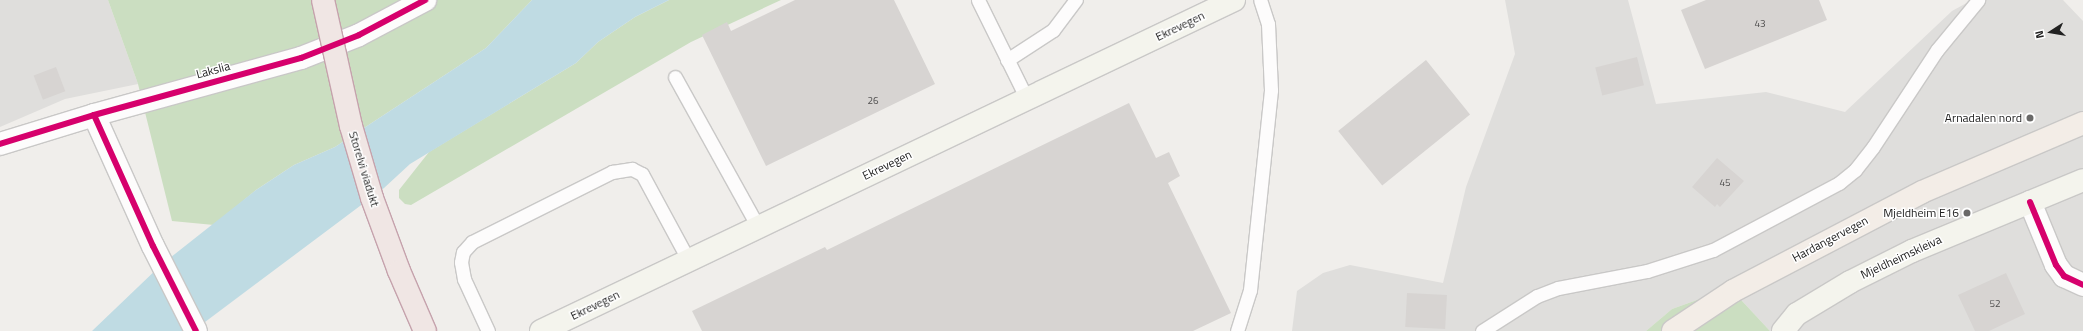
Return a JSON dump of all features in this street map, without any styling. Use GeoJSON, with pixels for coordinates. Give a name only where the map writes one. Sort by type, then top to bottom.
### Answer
{"type":"FeatureCollection","features":[{"type":"Feature","properties":{"kind":"highway","name":"Storelvi viadukt"},"geometry":{"type":"LineString","coordinates":[[323,0],[349,118],[372,198],[399,271],[425,331]]}},
{"type":"Feature","properties":{"kind":"main road","name":"Ekrevegen"},"geometry":{"type":"LineString","coordinates":[[541,331],[1234,0]]}},
{"type":"Feature","properties":{"kind":"main road","name":"Hardangervegen"},"geometry":{"type":"LineString","coordinates":[[1673,331],[1733,291],[1915,195],[2083,123]]}},
{"type":"Feature","properties":{"kind":"main road","name":"Mjeldheimskleiva"},"geometry":{"type":"LineString","coordinates":[[1783,331],[1797,314],[1850,282],[1912,251],[2083,180]]}},
{"type":"Feature","properties":{"kind":"street","name":"Lakslia"},"geometry":{"type":"LineString","coordinates":[[0,144],[94,115],[301,58],[359,35],[425,0]]}},
{"type":"Feature","properties":{"kind":"street"},"geometry":{"type":"LineString","coordinates":[[94,115],[153,246],[196,331]]}},
{"type":"Feature","properties":{"kind":"street"},"geometry":{"type":"LineString","coordinates":[[2030,202],[2056,265],[2064,276],[2083,285]]}},
{"type":"Feature","properties":{"kind":"lane"},"geometry":{"type":"LineString","coordinates":[[978,0],[1027,99]]}},
{"type":"Feature","properties":{"kind":"lane"},"geometry":{"type":"LineString","coordinates":[[1007,60],[1053,30],[1076,0]]}},
{"type":"Feature","properties":{"kind":"lane"},"geometry":{"type":"LineString","coordinates":[[1237,331],[1250,290],[1271,90],[1268,24],[1260,0]]}},
{"type":"Feature","properties":{"kind":"lane"},"geometry":{"type":"LineString","coordinates":[[1482,331],[1537,296],[1558,288],[1647,271],[1713,250],[1839,183],[1855,170],[1873,147],[1937,50],[1978,0]]}},
{"type":"Feature","properties":{"kind":"lane"},"geometry":{"type":"LineString","coordinates":[[675,77],[758,227]]}},
{"type":"Feature","properties":{"kind":"lane"},"geometry":{"type":"LineString","coordinates":[[488,331],[464,279],[461,262],[463,252],[472,242],[612,172],[632,168],[642,174],[689,260]]}},
{"type":"Feature","properties":{"kind":"shaded area"},"geometry":{"type":"Polygon","coordinates":[[[0,0],[108,0],[138,84],[65,99],[0,127],[0,0]]]}},
{"type":"Feature","properties":{"kind":"shaded area"},"geometry":{"type":"Polygon","coordinates":[[[1505,0],[1628,0],[1656,104],[1766,92],[1845,112],[1952,11],[1972,0],[2063,0],[2083,21],[2083,331],[1770,331],[1730,288],[1672,309],[1646,331],[1292,331],[1297,291],[1323,273],[1350,265],[1443,283],[1466,187],[1515,54],[1505,0]]]}},
{"type":"Feature","properties":{"kind":"green space"},"geometry":{"type":"Polygon","coordinates":[[[108,0],[532,0],[486,48],[335,147],[294,165],[256,190],[214,225],[172,221],[138,84],[108,0]]]}},
{"type":"Feature","properties":{"kind":"green space"},"geometry":{"type":"Polygon","coordinates":[[[669,0],[781,0],[691,42],[411,205],[405,204],[399,198],[399,190],[429,152],[576,63],[598,42],[635,17],[669,0]]]}},
{"type":"Feature","properties":{"kind":"green space"},"geometry":{"type":"Polygon","coordinates":[[[1730,288],[1770,331],[1646,331],[1672,309],[1730,288]]]}},
{"type":"Feature","properties":{"kind":"water"},"geometry":{"type":"Polygon","coordinates":[[[532,0],[669,0],[635,17],[598,42],[576,63],[410,164],[384,188],[193,331],[92,331],[161,265],[256,190],[294,165],[335,147],[486,48],[532,0]]]}},
{"type":"Feature","properties":{"kind":"building"},"geometry":{"type":"Polygon","coordinates":[[[795,0],[894,0],[935,84],[766,166],[702,35],[727,22],[731,31],[795,0]]]}},
{"type":"Feature","properties":{"kind":"building"},"geometry":{"type":"Polygon","coordinates":[[[1706,0],[1819,0],[1827,20],[1705,69],[1681,10],[1706,0]]]}},
{"type":"Feature","properties":{"kind":"building"},"geometry":{"type":"Polygon","coordinates":[[[1637,57],[1644,85],[1602,96],[1595,67],[1637,57]]]}},
{"type":"Feature","properties":{"kind":"building"},"geometry":{"type":"Polygon","coordinates":[[[1426,60],[1470,114],[1382,186],[1338,131],[1426,60]]]}},
{"type":"Feature","properties":{"kind":"building"},"geometry":{"type":"Polygon","coordinates":[[[56,67],[65,91],[43,100],[34,76],[56,67]]]}},
{"type":"Feature","properties":{"kind":"building"},"geometry":{"type":"Polygon","coordinates":[[[1129,103],[1156,158],[1169,152],[1180,176],[1168,183],[1231,313],[1193,331],[702,331],[692,311],[825,247],[827,250],[1129,103]]]}},
{"type":"Feature","properties":{"kind":"building"},"geometry":{"type":"Polygon","coordinates":[[[1717,158],[1744,181],[1720,207],[1717,204],[1715,207],[1692,187],[1717,158]]]}},
{"type":"Feature","properties":{"kind":"building"},"geometry":{"type":"Polygon","coordinates":[[[2006,273],[2025,314],[1989,331],[1975,331],[1958,295],[2006,273]]]}},
{"type":"Feature","properties":{"kind":"building"},"geometry":{"type":"Polygon","coordinates":[[[1407,293],[1447,295],[1445,329],[1405,327],[1407,293]]]}},
{"type":"Feature","properties":{"kind":"cycle path"},"geometry":{"type":"LineString","coordinates":[[0,144],[94,115],[301,58],[359,35],[425,0]]}},
{"type":"Feature","properties":{"kind":"cycle path"},"geometry":{"type":"LineString","coordinates":[[94,115],[153,246],[196,331]]}},
{"type":"Feature","properties":{"kind":"cycle path"},"geometry":{"type":"LineString","coordinates":[[2030,202],[2056,265],[2064,276],[2083,285]]}},
{"type":"Feature","properties":{"kind":"place","name":"Arnadalen nord"},"geometry":{"type":"Point","coordinates":[2030,118]}},
{"type":"Feature","properties":{"kind":"place","name":"Mjeldheim E16"},"geometry":{"type":"Point","coordinates":[1967,213]}}]}
